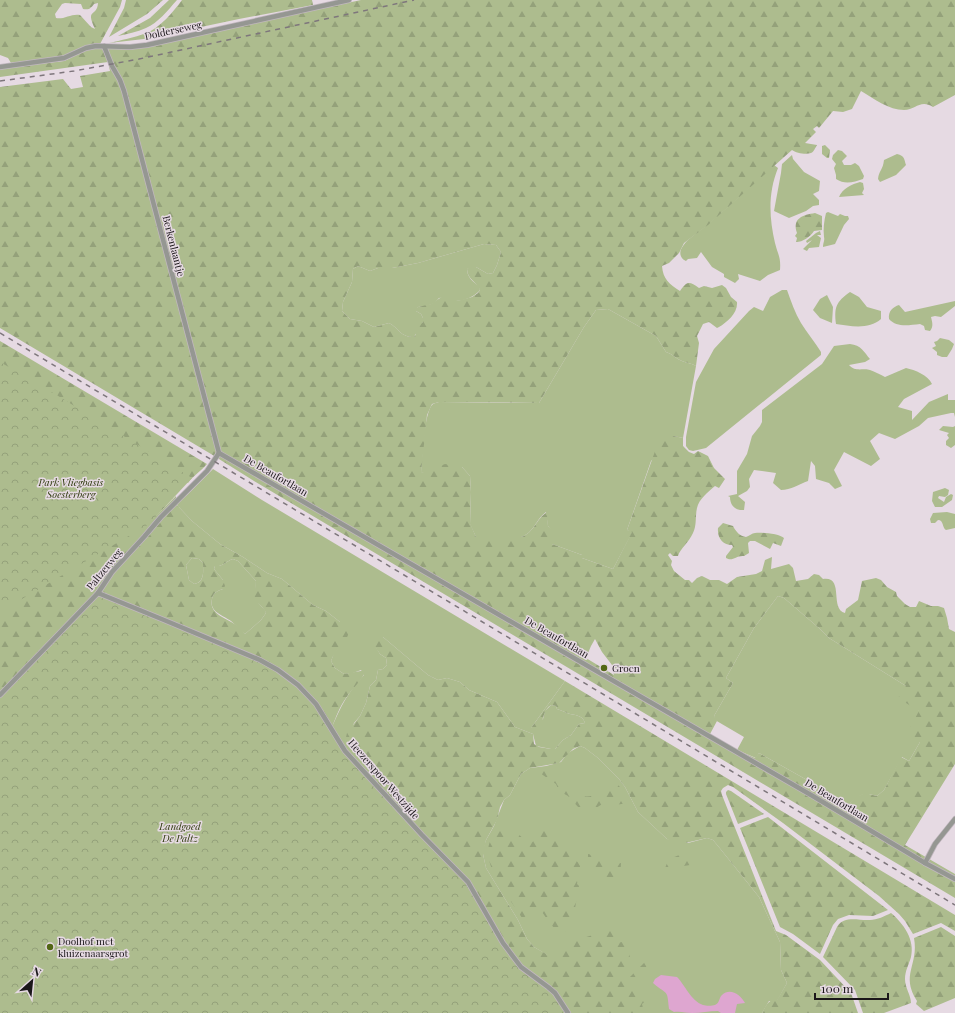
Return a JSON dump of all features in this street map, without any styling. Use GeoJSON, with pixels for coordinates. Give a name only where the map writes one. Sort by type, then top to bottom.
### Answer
{"type":"FeatureCollection","features":[{"type":"Feature","properties":{"kind":"street","name":"Dolderseweg"},"geometry":{"type":"LineString","coordinates":[[0,67],[64,58],[86,48],[147,45],[349,0]]}},
{"type":"Feature","properties":{"kind":"street","name":"Berkenlaantje"},"geometry":{"type":"LineString","coordinates":[[104,46],[124,91],[220,453]]}},
{"type":"Feature","properties":{"kind":"street","name":"Paltzerweg"},"geometry":{"type":"LineString","coordinates":[[0,695],[98,593],[112,572],[160,517],[207,471],[220,453]]}},
{"type":"Feature","properties":{"kind":"street","name":"De Beaufortlaan"},"geometry":{"type":"LineString","coordinates":[[220,453],[812,794],[955,880]]}},
{"type":"Feature","properties":{"kind":"street","name":"Heezerspoor Westzijde"},"geometry":{"type":"LineString","coordinates":[[98,593],[260,660],[278,670],[298,685],[316,704],[345,751],[417,830],[468,882],[503,943],[521,967],[555,993],[568,1013]]}},
{"type":"Feature","properties":{"kind":"street"},"geometry":{"type":"LineString","coordinates":[[925,863],[935,844],[955,819]]}},
{"type":"Feature","properties":{"kind":"green space"},"geometry":{"type":"Polygon","coordinates":[[[0,0],[122,0],[120,7],[100,44],[64,56],[11,63],[8,58],[0,55],[0,0]],[[98,3],[94,4],[89,9],[83,9],[81,4],[62,4],[55,14],[56,18],[80,15],[91,27],[95,29],[91,15],[96,10],[98,3]]]}},
{"type":"Feature","properties":{"kind":"green space"},"geometry":{"type":"Polygon","coordinates":[[[126,0],[163,0],[147,14],[109,37],[124,8],[126,0]]]}},
{"type":"Feature","properties":{"kind":"green space"},"geometry":{"type":"Polygon","coordinates":[[[169,0],[177,0],[155,23],[139,31],[118,36],[150,18],[169,0]]]}},
{"type":"Feature","properties":{"kind":"green space"},"geometry":{"type":"Polygon","coordinates":[[[182,0],[312,0],[313,5],[144,39],[109,43],[151,31],[175,10],[182,0]]]}},
{"type":"Feature","properties":{"kind":"green space"},"geometry":{"type":"Polygon","coordinates":[[[361,0],[955,0],[955,95],[933,107],[921,104],[908,110],[898,110],[876,101],[861,91],[852,109],[843,112],[833,111],[819,128],[817,126],[813,129],[816,132],[805,143],[817,145],[813,152],[804,154],[792,150],[708,225],[684,243],[679,253],[669,263],[662,266],[667,281],[680,291],[688,283],[699,288],[704,286],[712,288],[722,285],[737,302],[734,313],[719,327],[717,328],[709,322],[703,324],[697,336],[699,343],[696,366],[680,360],[666,352],[656,336],[608,309],[596,310],[584,327],[539,403],[439,402],[432,404],[427,415],[421,473],[445,464],[462,467],[470,476],[470,523],[476,537],[521,537],[529,532],[547,512],[548,526],[556,532],[552,544],[582,555],[582,558],[613,569],[632,532],[627,530],[659,440],[674,436],[683,438],[683,446],[689,452],[694,454],[698,451],[708,456],[714,468],[725,479],[719,488],[715,486],[700,502],[697,508],[694,530],[678,556],[673,556],[670,553],[668,555],[672,561],[671,565],[674,571],[685,580],[689,580],[692,583],[697,578],[702,576],[710,580],[719,580],[727,584],[737,577],[756,574],[762,571],[765,560],[772,557],[771,569],[789,564],[793,568],[796,581],[808,579],[814,574],[819,575],[823,579],[830,579],[835,587],[838,606],[840,610],[845,613],[846,609],[858,600],[862,581],[876,578],[881,580],[887,587],[896,592],[897,596],[910,607],[916,607],[919,601],[931,606],[944,608],[949,629],[955,632],[955,764],[905,845],[955,874],[955,898],[254,481],[0,328],[0,87],[63,79],[71,89],[83,87],[80,76],[110,71],[108,62],[0,77],[0,68],[64,61],[87,50],[96,48],[103,49],[148,46],[361,0]],[[484,244],[418,263],[392,268],[378,268],[370,271],[358,266],[353,269],[352,282],[343,302],[342,311],[350,319],[362,321],[374,327],[389,323],[406,336],[414,337],[416,334],[415,330],[423,322],[421,314],[416,311],[418,307],[431,304],[443,296],[457,301],[472,297],[478,293],[480,290],[470,278],[467,269],[470,267],[476,267],[488,274],[493,273],[501,252],[496,245],[484,244]],[[778,596],[754,628],[726,678],[733,683],[714,716],[717,721],[710,734],[737,750],[755,758],[759,753],[807,780],[806,787],[837,805],[848,805],[856,797],[865,793],[877,796],[884,790],[901,757],[909,761],[920,742],[906,735],[919,711],[898,698],[906,686],[829,638],[784,598],[778,596]],[[595,639],[586,658],[614,675],[612,665],[602,652],[595,639]]]}},
{"type":"Feature","properties":{"kind":"green space"},"geometry":{"type":"Polygon","coordinates":[[[825,145],[830,150],[829,158],[822,154],[822,146],[825,145]]]}},
{"type":"Feature","properties":{"kind":"green space"},"geometry":{"type":"Polygon","coordinates":[[[838,150],[842,151],[847,156],[842,161],[844,165],[851,165],[855,163],[859,166],[864,176],[863,179],[853,182],[843,182],[836,179],[834,168],[836,164],[832,159],[833,155],[838,150]]]}},
{"type":"Feature","properties":{"kind":"green space"},"geometry":{"type":"Polygon","coordinates":[[[897,154],[903,157],[906,165],[896,175],[880,182],[878,179],[884,160],[897,154]]]}},
{"type":"Feature","properties":{"kind":"green space"},"geometry":{"type":"Polygon","coordinates":[[[792,155],[793,159],[804,172],[820,181],[819,191],[813,194],[819,200],[819,205],[813,206],[806,211],[789,218],[774,211],[782,164],[792,155]]]}},
{"type":"Feature","properties":{"kind":"green space"},"geometry":{"type":"Polygon","coordinates":[[[774,165],[778,168],[772,187],[770,205],[773,233],[780,259],[780,270],[768,275],[760,281],[738,274],[739,279],[735,283],[724,277],[724,274],[712,267],[701,252],[697,258],[688,259],[686,261],[684,260],[680,254],[683,246],[688,240],[716,218],[774,165]]]}},
{"type":"Feature","properties":{"kind":"green space"},"geometry":{"type":"Polygon","coordinates":[[[860,182],[863,183],[864,189],[862,193],[864,195],[839,197],[840,194],[848,187],[860,182]]]}},
{"type":"Feature","properties":{"kind":"green space"},"geometry":{"type":"Polygon","coordinates":[[[828,212],[838,216],[840,214],[848,216],[849,219],[844,225],[835,244],[823,247],[824,222],[826,213],[828,212]]]}},
{"type":"Feature","properties":{"kind":"green space"},"geometry":{"type":"Polygon","coordinates":[[[815,213],[822,216],[822,230],[814,231],[806,239],[796,242],[797,238],[795,236],[797,233],[797,221],[803,216],[815,213]]]}},
{"type":"Feature","properties":{"kind":"green space"},"geometry":{"type":"Polygon","coordinates":[[[820,231],[821,235],[817,235],[821,238],[819,247],[809,248],[807,251],[803,249],[812,240],[807,243],[806,241],[820,231]]]}},
{"type":"Feature","properties":{"kind":"green space"},"geometry":{"type":"Polygon","coordinates":[[[484,244],[496,245],[501,252],[493,273],[488,274],[476,267],[467,269],[469,277],[479,286],[480,290],[475,294],[465,300],[457,301],[439,298],[430,305],[418,307],[416,311],[421,314],[423,322],[414,337],[406,336],[389,323],[374,327],[362,321],[350,319],[342,311],[343,302],[352,282],[353,269],[358,266],[370,271],[378,268],[392,268],[418,263],[484,244]]]}},
{"type":"Feature","properties":{"kind":"green space"},"geometry":{"type":"Polygon","coordinates":[[[782,290],[787,290],[793,307],[803,327],[821,352],[821,355],[706,448],[693,451],[689,450],[686,446],[686,437],[696,382],[714,349],[749,311],[754,307],[763,311],[770,297],[782,290]]]}},
{"type":"Feature","properties":{"kind":"green space"},"geometry":{"type":"Polygon","coordinates":[[[850,292],[859,297],[867,307],[881,311],[881,319],[871,325],[865,326],[836,324],[835,313],[837,305],[850,292]]]}},
{"type":"Feature","properties":{"kind":"green space"},"geometry":{"type":"Polygon","coordinates":[[[827,295],[833,307],[832,323],[820,318],[813,310],[820,299],[827,295]]]}},
{"type":"Feature","properties":{"kind":"green space"},"geometry":{"type":"Polygon","coordinates":[[[955,301],[955,306],[941,317],[931,317],[932,326],[930,331],[925,330],[924,326],[920,324],[899,325],[889,319],[891,310],[899,305],[905,312],[955,301]]]}},
{"type":"Feature","properties":{"kind":"green space"},"geometry":{"type":"Polygon","coordinates":[[[608,309],[656,336],[666,352],[680,360],[696,366],[683,438],[674,436],[651,461],[627,530],[633,531],[613,569],[582,558],[582,555],[552,544],[552,530],[548,526],[546,512],[529,532],[521,537],[476,537],[470,524],[470,476],[462,467],[421,473],[427,416],[430,408],[433,404],[439,402],[539,403],[584,327],[596,310],[608,309]]]}},
{"type":"Feature","properties":{"kind":"green space"},"geometry":{"type":"Polygon","coordinates":[[[940,338],[949,340],[954,344],[947,357],[937,355],[937,352],[932,348],[936,346],[934,342],[940,338]]]}},
{"type":"Feature","properties":{"kind":"green space"},"geometry":{"type":"Polygon","coordinates":[[[0,341],[207,464],[188,483],[0,388],[0,341]]]}},
{"type":"Feature","properties":{"kind":"green space"},"geometry":{"type":"Polygon","coordinates":[[[850,344],[860,347],[870,359],[865,362],[849,365],[851,367],[867,369],[885,377],[906,368],[921,373],[928,378],[932,384],[904,399],[898,407],[912,411],[912,420],[929,402],[948,394],[948,400],[955,400],[955,417],[954,413],[951,413],[928,418],[919,426],[895,439],[879,433],[870,441],[880,459],[871,466],[844,452],[834,470],[842,486],[835,489],[829,483],[816,479],[815,466],[811,461],[808,481],[785,490],[781,490],[773,483],[776,473],[754,470],[749,479],[750,487],[747,491],[738,496],[745,502],[744,510],[738,510],[732,505],[730,497],[728,496],[737,494],[737,471],[747,454],[752,436],[762,422],[762,410],[822,364],[834,346],[850,344]]]}},
{"type":"Feature","properties":{"kind":"green space","name":"Park Vliegbasis Soesterberg"},"geometry":{"type":"Polygon","coordinates":[[[0,362],[192,478],[149,524],[0,612],[0,362]]]}},
{"type":"Feature","properties":{"kind":"green space"},"geometry":{"type":"Polygon","coordinates":[[[0,397],[149,523],[176,496],[176,504],[192,521],[220,544],[267,573],[282,579],[313,605],[326,611],[340,622],[349,632],[348,636],[331,661],[335,668],[344,674],[366,670],[344,701],[332,727],[344,746],[347,733],[360,716],[366,703],[370,686],[376,680],[378,670],[383,669],[387,665],[386,658],[380,654],[373,644],[380,639],[383,639],[383,637],[428,675],[438,680],[447,678],[460,682],[469,690],[497,702],[515,727],[533,734],[534,744],[539,747],[555,749],[563,740],[571,735],[579,724],[585,723],[582,718],[566,713],[557,709],[556,706],[551,705],[545,712],[540,726],[533,729],[531,728],[565,681],[955,915],[955,931],[941,923],[913,934],[899,914],[879,896],[783,823],[728,785],[721,791],[722,795],[776,931],[786,935],[820,960],[851,993],[858,1013],[762,1013],[772,1000],[777,1000],[787,983],[781,970],[780,942],[759,897],[713,840],[707,838],[681,844],[674,843],[667,839],[638,812],[625,787],[619,779],[598,758],[580,746],[573,749],[559,763],[530,768],[521,774],[510,795],[504,800],[500,807],[497,820],[486,840],[483,854],[486,868],[518,920],[527,939],[534,947],[548,955],[545,951],[559,949],[580,939],[599,933],[605,924],[610,924],[613,928],[617,943],[626,941],[627,943],[631,962],[624,971],[629,978],[645,962],[648,965],[631,984],[647,1000],[642,1004],[644,1013],[258,1013],[0,969],[0,397]],[[192,558],[186,565],[189,580],[194,584],[198,583],[202,579],[203,563],[199,559],[192,558]],[[233,559],[220,566],[215,566],[214,569],[223,580],[225,586],[223,589],[214,594],[212,604],[216,613],[235,624],[245,634],[261,620],[266,613],[255,599],[254,595],[256,581],[238,561],[233,559]]]}},
{"type":"Feature","properties":{"kind":"green space"},"geometry":{"type":"Polygon","coordinates":[[[943,426],[955,426],[955,445],[951,448],[946,445],[946,441],[949,438],[947,435],[949,433],[939,430],[943,426]]]}},
{"type":"Feature","properties":{"kind":"green space"},"geometry":{"type":"Polygon","coordinates":[[[213,469],[262,500],[565,681],[531,728],[543,719],[545,711],[551,705],[556,706],[557,709],[566,713],[582,718],[585,723],[579,724],[571,735],[563,740],[555,749],[536,746],[533,734],[515,727],[497,702],[469,690],[460,682],[447,678],[438,680],[428,675],[383,637],[383,639],[374,644],[380,654],[386,658],[387,665],[383,669],[378,670],[376,680],[370,686],[366,703],[360,716],[354,723],[345,747],[332,727],[345,700],[364,675],[361,670],[344,674],[335,668],[331,661],[334,653],[339,647],[340,622],[326,611],[313,605],[282,579],[267,573],[220,544],[192,521],[176,504],[213,469]]]}},
{"type":"Feature","properties":{"kind":"green space"},"geometry":{"type":"Polygon","coordinates":[[[945,488],[949,490],[948,495],[945,497],[939,496],[938,498],[944,502],[946,497],[951,494],[953,495],[952,500],[942,507],[935,507],[932,501],[933,492],[945,488]]]}},
{"type":"Feature","properties":{"kind":"green space"},"geometry":{"type":"Polygon","coordinates":[[[947,512],[955,514],[955,528],[946,530],[940,520],[935,523],[931,523],[930,519],[933,513],[947,512]]]}},
{"type":"Feature","properties":{"kind":"green space"},"geometry":{"type":"Polygon","coordinates":[[[723,523],[733,526],[738,533],[746,537],[754,533],[762,533],[775,534],[784,538],[781,546],[773,543],[770,549],[755,541],[750,541],[748,543],[749,553],[744,556],[728,559],[726,556],[733,547],[732,545],[723,542],[718,535],[718,528],[723,523]]]}},
{"type":"Feature","properties":{"kind":"green space"},"geometry":{"type":"Polygon","coordinates":[[[192,558],[199,559],[203,563],[202,579],[198,583],[194,584],[189,580],[186,565],[192,558]]]}},
{"type":"Feature","properties":{"kind":"green space"},"geometry":{"type":"Polygon","coordinates":[[[233,559],[238,561],[256,581],[257,599],[266,613],[261,620],[245,634],[231,621],[215,610],[212,603],[214,594],[223,589],[223,580],[214,569],[215,566],[220,566],[233,559]]]}},
{"type":"Feature","properties":{"kind":"green space","name":"Landgoed De Paltz"},"geometry":{"type":"Polygon","coordinates":[[[97,596],[272,668],[298,687],[312,702],[344,752],[418,834],[467,885],[514,963],[530,977],[549,989],[566,1013],[0,1013],[0,695],[97,596]]]}},
{"type":"Feature","properties":{"kind":"green space"},"geometry":{"type":"Polygon","coordinates":[[[778,596],[784,598],[829,638],[906,686],[919,711],[920,742],[909,761],[902,757],[884,790],[877,796],[864,794],[848,805],[837,805],[805,787],[807,780],[759,753],[756,758],[737,750],[744,737],[715,720],[714,716],[733,683],[726,678],[754,628],[778,596]]]}},
{"type":"Feature","properties":{"kind":"green space"},"geometry":{"type":"Polygon","coordinates":[[[580,746],[598,758],[619,779],[625,787],[638,812],[667,839],[688,843],[707,838],[713,840],[759,897],[780,942],[781,970],[787,983],[777,1001],[769,1001],[762,1013],[566,1013],[549,956],[534,947],[527,939],[518,920],[486,868],[483,849],[504,800],[510,795],[521,774],[530,768],[561,762],[568,753],[580,746]]]}},
{"type":"Feature","properties":{"kind":"green space"},"geometry":{"type":"Polygon","coordinates":[[[550,770],[563,779],[579,794],[588,797],[603,789],[612,779],[622,789],[628,803],[615,805],[604,803],[591,811],[585,811],[579,808],[568,796],[559,791],[556,784],[537,771],[550,770]]]}},
{"type":"Feature","properties":{"kind":"green space"},"geometry":{"type":"Polygon","coordinates":[[[728,790],[764,814],[738,824],[726,794],[728,790]]]}},
{"type":"Feature","properties":{"kind":"green space"},"geometry":{"type":"Polygon","coordinates":[[[768,817],[888,910],[873,916],[849,915],[838,919],[833,925],[820,954],[793,934],[780,927],[740,828],[768,817]]]}},
{"type":"Feature","properties":{"kind":"green space"},"geometry":{"type":"Polygon","coordinates":[[[550,826],[580,865],[580,877],[578,878],[577,884],[579,886],[572,925],[564,932],[553,927],[542,912],[536,912],[522,918],[501,886],[489,862],[488,850],[491,839],[500,830],[516,832],[526,841],[532,842],[536,839],[539,830],[550,826]]]}},
{"type":"Feature","properties":{"kind":"green space"},"geometry":{"type":"Polygon","coordinates":[[[688,851],[693,853],[694,861],[690,865],[665,869],[671,859],[688,851]]]}},
{"type":"Feature","properties":{"kind":"green space"},"geometry":{"type":"Polygon","coordinates":[[[588,854],[606,864],[621,863],[620,879],[616,884],[610,885],[593,874],[589,866],[588,854]]]}},
{"type":"Feature","properties":{"kind":"green space"},"geometry":{"type":"Polygon","coordinates":[[[891,913],[904,927],[910,939],[912,951],[906,970],[905,979],[911,1003],[884,1013],[863,1013],[855,990],[823,957],[840,923],[852,919],[866,920],[881,918],[891,913]]]}},
{"type":"Feature","properties":{"kind":"green space"},"geometry":{"type":"Polygon","coordinates":[[[941,927],[955,936],[955,998],[924,1011],[916,1004],[917,1001],[910,984],[915,948],[914,938],[941,927]]]}},
{"type":"Feature","properties":{"kind":"shaded area"},"geometry":{"type":"Polygon","coordinates":[[[661,975],[677,977],[695,1000],[703,1005],[715,1005],[718,1003],[721,996],[728,992],[735,993],[741,997],[745,1003],[737,1004],[735,1013],[721,1013],[718,1011],[692,1013],[674,1012],[669,1009],[666,993],[653,983],[655,979],[661,975]]]}},
{"type":"Feature","properties":{"kind":"railway"},"geometry":{"type":"LineString","coordinates":[[0,81],[74,71],[139,59],[414,0]]}},
{"type":"Feature","properties":{"kind":"railway"},"geometry":{"type":"LineString","coordinates":[[0,333],[955,905]]}},
{"type":"Feature","properties":{"kind":"place","name":"Groen"},"geometry":{"type":"Point","coordinates":[604,668]}},
{"type":"Feature","properties":{"kind":"place","name":"Doolhof met kluizenaarsgrot"},"geometry":{"type":"Point","coordinates":[50,947]}}]}
